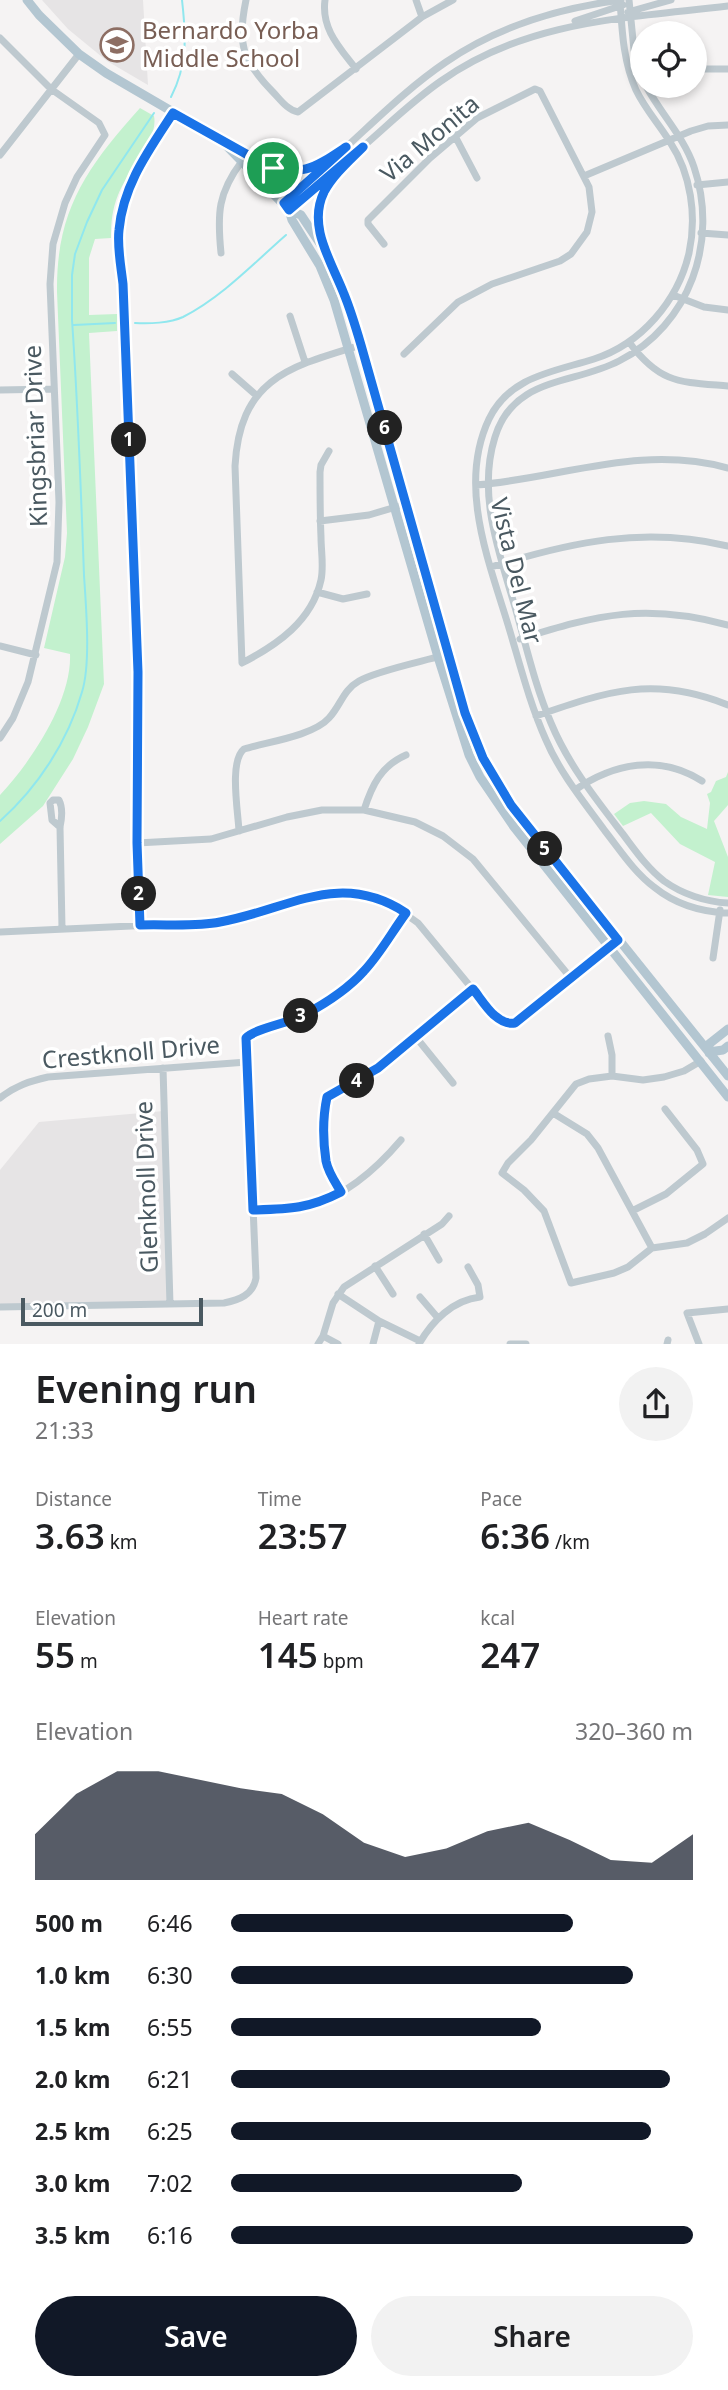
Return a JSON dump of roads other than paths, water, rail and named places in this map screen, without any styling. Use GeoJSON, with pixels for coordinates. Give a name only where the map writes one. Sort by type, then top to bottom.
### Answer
{"type":"FeatureCollection","features":[{"type":"Feature","properties":{"kind":"main road"},"geometry":{"type":"LineString","coordinates":[[27,0],[38,15],[79,54],[106,73],[264,164],[291,172],[316,166],[346,147]]}},
{"type":"Feature","properties":{"kind":"main road"},"geometry":{"type":"LineString","coordinates":[[221,140],[286,206],[300,215],[325,251],[343,291],[361,345],[448,654],[475,741],[494,780],[728,1097]]}},
{"type":"Feature","properties":{"kind":"main road"},"geometry":{"type":"LineString","coordinates":[[325,251],[318,220],[321,199],[339,171],[363,147]]}},
{"type":"Feature","properties":{"kind":"main road"},"geometry":{"type":"LineString","coordinates":[[286,206],[328,284],[459,729],[480,777],[514,827],[728,1076]]}},
{"type":"Feature","properties":{"kind":"main road"},"geometry":{"type":"LineString","coordinates":[[709,1052],[709,1044],[728,1030]]}},
{"type":"Feature","properties":{"kind":"main road"},"geometry":{"type":"LineString","coordinates":[[701,1061],[709,1052],[723,1050],[728,1046]]}},
{"type":"Feature","properties":{"kind":"street"},"geometry":{"type":"LineString","coordinates":[[246,0],[241,35],[242,49],[247,61],[254,73],[281,101],[298,112],[422,17],[453,0]]}},
{"type":"Feature","properties":{"kind":"street"},"geometry":{"type":"LineString","coordinates":[[325,0],[329,34],[356,69]]}},
{"type":"Feature","properties":{"kind":"street"},"geometry":{"type":"LineString","coordinates":[[416,0],[422,17]]}},
{"type":"Feature","properties":{"kind":"street"},"geometry":{"type":"LineString","coordinates":[[286,206],[346,147],[415,86],[465,50],[512,27],[545,15],[671,0]]}},
{"type":"Feature","properties":{"kind":"street"},"geometry":{"type":"LineString","coordinates":[[569,26],[579,19],[624,7],[728,6]]}},
{"type":"Feature","properties":{"kind":"street"},"geometry":{"type":"LineString","coordinates":[[286,206],[363,147],[427,91],[464,66],[527,37],[624,7]]}},
{"type":"Feature","properties":{"kind":"street"},"geometry":{"type":"LineString","coordinates":[[624,7],[630,33]]}},
{"type":"Feature","properties":{"kind":"street","name":"Vista Del Mar"},"geometry":{"type":"LineString","coordinates":[[624,7],[625,54],[630,70]]}},
{"type":"Feature","properties":{"kind":"street"},"geometry":{"type":"LineString","coordinates":[[0,38],[51,89]]}},
{"type":"Feature","properties":{"kind":"street"},"geometry":{"type":"LineString","coordinates":[[0,155],[79,54]]}},
{"type":"Feature","properties":{"kind":"street"},"geometry":{"type":"LineString","coordinates":[[707,69],[728,69]]}},
{"type":"Feature","properties":{"kind":"street","name":"Kingsbriar Drive"},"geometry":{"type":"LineString","coordinates":[[0,738],[13,718],[36,655],[57,562],[59,502],[50,284],[55,231],[77,177],[105,135],[99,123],[51,89]]}},
{"type":"Feature","properties":{"kind":"street","name":"Via Monita"},"geometry":{"type":"LineString","coordinates":[[384,244],[368,224],[368,220],[455,136],[489,111],[535,89],[540,91],[584,176]]}},
{"type":"Feature","properties":{"kind":"street","name":"Vista Del Mar"},"geometry":{"type":"LineString","coordinates":[[640,98],[669,140],[689,186],[692,233],[685,264],[673,295],[656,317],[629,342],[595,359],[531,377],[509,392],[489,418],[484,433],[476,485],[479,523],[536,716],[550,750],[575,790],[646,881],[679,902],[724,913]]}},
{"type":"Feature","properties":{"kind":"street","name":"Vista Del Mar"},"geometry":{"type":"LineString","coordinates":[[654,98],[688,152],[703,203],[704,233],[699,261],[683,300],[661,329],[636,351],[606,367],[538,387],[519,400],[506,413],[499,426],[490,456],[488,484],[491,517],[502,564],[547,713],[564,751],[643,861],[662,879],[685,892],[724,902]]}},
{"type":"Feature","properties":{"kind":"street"},"geometry":{"type":"LineString","coordinates":[[140,925],[137,843],[138,672],[119,232],[124,200],[138,168],[173,113]]}},
{"type":"Feature","properties":{"kind":"street"},"geometry":{"type":"LineString","coordinates":[[404,354],[445,313],[475,291],[513,276],[547,267],[571,254],[587,232],[592,212],[590,190],[584,176],[700,128],[728,125]]}},
{"type":"Feature","properties":{"kind":"street"},"geometry":{"type":"LineString","coordinates":[[455,136],[477,178]]}},
{"type":"Feature","properties":{"kind":"street"},"geometry":{"type":"LineString","coordinates":[[221,253],[223,191],[242,161]]}},
{"type":"Feature","properties":{"kind":"street"},"geometry":{"type":"LineString","coordinates":[[689,186],[728,182]]}},
{"type":"Feature","properties":{"kind":"street"},"geometry":{"type":"LineString","coordinates":[[692,233],[728,235]]}},
{"type":"Feature","properties":{"kind":"street"},"geometry":{"type":"LineString","coordinates":[[673,295],[704,307],[728,310]]}},
{"type":"Feature","properties":{"kind":"street"},"geometry":{"type":"LineString","coordinates":[[290,316],[304,362]]}},
{"type":"Feature","properties":{"kind":"street"},"geometry":{"type":"LineString","coordinates":[[629,342],[648,366],[666,377],[690,383],[728,386]]}},
{"type":"Feature","properties":{"kind":"street"},"geometry":{"type":"LineString","coordinates":[[329,452],[323,459],[320,472],[322,572],[317,592],[310,608],[294,628],[268,649],[242,663],[235,466],[236,443],[242,423],[256,395],[285,371],[304,362],[361,345]]}},
{"type":"Feature","properties":{"kind":"street"},"geometry":{"type":"LineString","coordinates":[[232,374],[256,395]]}},
{"type":"Feature","properties":{"kind":"street"},"geometry":{"type":"LineString","coordinates":[[0,390],[54,389]]}},
{"type":"Feature","properties":{"kind":"street"},"geometry":{"type":"LineString","coordinates":[[476,485],[623,460],[674,460],[728,468]]}},
{"type":"Feature","properties":{"kind":"street"},"geometry":{"type":"LineString","coordinates":[[320,521],[369,515],[406,504]]}},
{"type":"Feature","properties":{"kind":"street"},"geometry":{"type":"LineString","coordinates":[[491,567],[579,543],[628,536],[673,537],[728,546]]}},
{"type":"Feature","properties":{"kind":"street"},"geometry":{"type":"LineString","coordinates":[[317,592],[344,599],[367,594]]}},
{"type":"Feature","properties":{"kind":"street"},"geometry":{"type":"LineString","coordinates":[[513,641],[621,613],[671,614],[728,625]]}},
{"type":"Feature","properties":{"kind":"street"},"geometry":{"type":"LineString","coordinates":[[0,646],[36,655]]}},
{"type":"Feature","properties":{"kind":"street"},"geometry":{"type":"LineString","coordinates":[[239,831],[235,768],[239,753],[244,749],[310,731],[324,723],[344,693],[362,679],[448,654]]}},
{"type":"Feature","properties":{"kind":"street"},"geometry":{"type":"LineString","coordinates":[[536,716],[607,693],[648,688],[687,691],[728,705]]}},
{"type":"Feature","properties":{"kind":"street"},"geometry":{"type":"LineString","coordinates":[[364,810],[380,773],[406,754]]}},
{"type":"Feature","properties":{"kind":"street"},"geometry":{"type":"LineString","coordinates":[[575,790],[608,771],[645,764],[673,767],[702,781]]}},
{"type":"Feature","properties":{"kind":"street"},"geometry":{"type":"LineString","coordinates":[[137,843],[211,839],[322,810],[364,810],[415,822],[443,836],[473,859],[570,977]]}},
{"type":"Feature","properties":{"kind":"street"},"geometry":{"type":"LineString","coordinates":[[60,827],[62,928]]}},
{"type":"Feature","properties":{"kind":"street"},"geometry":{"type":"LineString","coordinates":[[0,932],[219,922],[334,892],[357,893],[390,903],[406,913],[429,935],[493,1014],[509,1024],[515,1023],[614,943]]}},
{"type":"Feature","properties":{"kind":"street"},"geometry":{"type":"LineString","coordinates":[[713,958],[724,913],[724,902]]}},
{"type":"Feature","properties":{"kind":"street","name":"Crestknoll Drive"},"geometry":{"type":"LineString","coordinates":[[0,1098],[27,1082],[48,1077],[247,1062],[246,1038],[251,1033],[283,1025],[303,1016],[354,982],[406,913]]}},
{"type":"Feature","properties":{"kind":"street"},"geometry":{"type":"LineString","coordinates":[[341,1192],[330,1175],[326,1162],[327,1097],[378,1068],[473,989]]}},
{"type":"Feature","properties":{"kind":"street"},"geometry":{"type":"LineString","coordinates":[[415,1036],[453,1083]]}},
{"type":"Feature","properties":{"kind":"street"},"geometry":{"type":"LineString","coordinates":[[608,1036],[612,1076]]}},
{"type":"Feature","properties":{"kind":"street"},"geometry":{"type":"LineString","coordinates":[[701,1061],[684,1071],[664,1077],[643,1080],[612,1076],[576,1084],[502,1173],[524,1190],[544,1211],[571,1283],[628,1267],[652,1248],[687,1243],[728,1218]]}},
{"type":"Feature","properties":{"kind":"street"},"geometry":{"type":"LineString","coordinates":[[0,1307],[223,1303],[250,1293],[256,1278],[247,1062]]}},
{"type":"Feature","properties":{"kind":"street","name":"Glenknoll Drive"},"geometry":{"type":"LineString","coordinates":[[163,1068],[170,1304]]}},
{"type":"Feature","properties":{"kind":"street"},"geometry":{"type":"LineString","coordinates":[[632,1210],[666,1194],[703,1164],[697,1150],[665,1109]]}},
{"type":"Feature","properties":{"kind":"street"},"geometry":{"type":"LineString","coordinates":[[553,1113],[587,1134],[598,1148],[652,1248]]}},
{"type":"Feature","properties":{"kind":"street"},"geometry":{"type":"LineString","coordinates":[[253,1210],[313,1205],[341,1192],[366,1175],[401,1140]]}},
{"type":"Feature","properties":{"kind":"street"},"geometry":{"type":"LineString","coordinates":[[338,1343],[321,1340],[338,1294],[344,1287],[442,1224],[449,1216]]}},
{"type":"Feature","properties":{"kind":"street"},"geometry":{"type":"LineString","coordinates":[[424,1234],[439,1260]]}},
{"type":"Feature","properties":{"kind":"street"},"geometry":{"type":"LineString","coordinates":[[375,1266],[393,1294]]}},
{"type":"Feature","properties":{"kind":"street"},"geometry":{"type":"LineString","coordinates":[[338,1294],[379,1321],[420,1342],[438,1318],[469,1298],[480,1297],[478,1285],[468,1267]]}},
{"type":"Feature","properties":{"kind":"street"},"geometry":{"type":"LineString","coordinates":[[420,1297],[438,1318]]}},
{"type":"Feature","properties":{"kind":"street"},"geometry":{"type":"LineString","coordinates":[[699,1343],[687,1313],[728,1308]]}},
{"type":"Feature","properties":{"kind":"street"},"geometry":{"type":"LineString","coordinates":[[373,1343],[379,1321]]}},
{"type":"Feature","properties":{"kind":"street"},"geometry":{"type":"LineString","coordinates":[[510,1343],[526,1343]]}},
{"type":"Feature","properties":{"kind":"waterway"},"geometry":{"type":"LineString","coordinates":[[171,97],[183,61],[182,0]]}},
{"type":"Feature","properties":{"kind":"waterway"},"geometry":{"type":"LineString","coordinates":[[0,821],[27,793],[50,762],[69,728],[85,680],[87,618],[72,275],[75,254],[102,190],[154,113]]}},
{"type":"Feature","properties":{"kind":"waterway"},"geometry":{"type":"LineString","coordinates":[[135,323],[172,321],[197,309],[237,279],[286,235]]}},
{"type":"Feature","properties":{"kind":"waterway"},"geometry":{"type":"LineString","coordinates":[[74,325],[115,323]]}},
{"type":"Feature","properties":{"kind":"place","name":"Bernardo Yorba Middle School"},"geometry":{"type":"Point","coordinates":[117,45]}}]}
